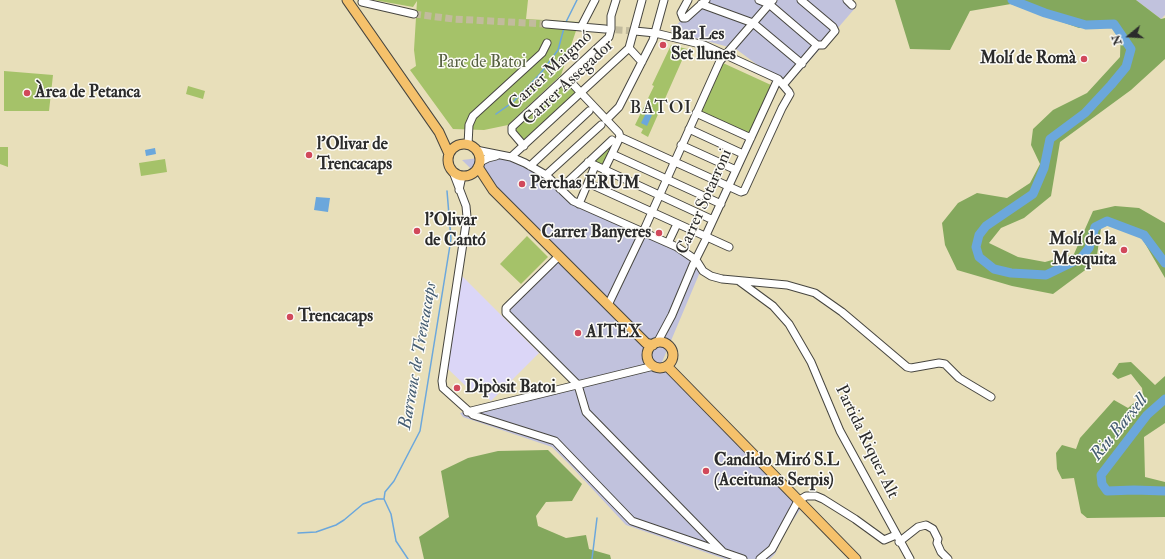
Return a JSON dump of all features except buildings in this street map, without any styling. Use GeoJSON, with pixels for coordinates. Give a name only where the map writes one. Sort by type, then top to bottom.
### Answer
{"type":"FeatureCollection","features":[{"type":"Feature","properties":{"kind":"main road"},"geometry":{"type":"LineString","coordinates":[[347,0],[439,132],[449,154],[448,164],[453,172],[465,176],[493,190]]}},
{"type":"Feature","properties":{"kind":"main road"},"geometry":{"type":"LineString","coordinates":[[439,132],[457,146]]}},
{"type":"Feature","properties":{"kind":"main road"},"geometry":{"type":"LineString","coordinates":[[449,154],[457,146],[468,145],[476,150],[479,165],[493,190],[608,305],[655,344],[672,350],[670,366]]}},
{"type":"Feature","properties":{"kind":"main road"},"geometry":{"type":"LineString","coordinates":[[465,176],[479,165]]}},
{"type":"Feature","properties":{"kind":"main road"},"geometry":{"type":"LineString","coordinates":[[655,344],[650,366],[660,368],[670,366]]}},
{"type":"Feature","properties":{"kind":"main road"},"geometry":{"type":"LineString","coordinates":[[670,366],[856,559]]}},
{"type":"Feature","properties":{"kind":"street"},"geometry":{"type":"LineString","coordinates":[[581,27],[595,0]]}},
{"type":"Feature","properties":{"kind":"street","name":"Carrer Maigmó"},"geometry":{"type":"LineString","coordinates":[[524,146],[512,132],[512,127],[609,36],[611,16],[616,0]]}},
{"type":"Feature","properties":{"kind":"street","name":"Carrer Assegador"},"geometry":{"type":"LineString","coordinates":[[514,155],[629,48],[642,0]]}},
{"type":"Feature","properties":{"kind":"street"},"geometry":{"type":"LineString","coordinates":[[546,175],[619,107],[653,40],[664,0]]}},
{"type":"Feature","properties":{"kind":"street"},"geometry":{"type":"LineString","coordinates":[[688,0],[680,16],[683,18],[686,18],[703,2],[753,23],[802,64]]}},
{"type":"Feature","properties":{"kind":"street"},"geometry":{"type":"LineString","coordinates":[[759,0],[771,2],[817,45]]}},
{"type":"Feature","properties":{"kind":"street","name":"Carrer Sotarroni"},"geometry":{"type":"LineString","coordinates":[[655,344],[707,237],[713,220],[743,154],[781,82],[802,64],[817,45],[823,45],[835,31],[833,27],[801,0]]}},
{"type":"Feature","properties":{"kind":"street"},"geometry":{"type":"LineString","coordinates":[[362,2],[414,14]]}},
{"type":"Feature","properties":{"kind":"street"},"geometry":{"type":"LineString","coordinates":[[608,305],[643,232],[720,60],[771,2]]}},
{"type":"Feature","properties":{"kind":"street"},"geometry":{"type":"LineString","coordinates":[[546,24],[605,29]]}},
{"type":"Feature","properties":{"kind":"street"},"geometry":{"type":"LineString","coordinates":[[620,138],[728,187],[740,192],[744,191],[790,93],[781,82],[704,45],[655,33],[635,31]]}},
{"type":"Feature","properties":{"kind":"street"},"geometry":{"type":"LineString","coordinates":[[468,145],[470,125],[473,116],[542,53],[547,43]]}},
{"type":"Feature","properties":{"kind":"street"},"geometry":{"type":"LineString","coordinates":[[629,48],[642,62]]}},
{"type":"Feature","properties":{"kind":"street"},"geometry":{"type":"LineString","coordinates":[[566,77],[581,93],[603,122],[620,134],[620,138],[604,170]]}},
{"type":"Feature","properties":{"kind":"street"},"geometry":{"type":"LineString","coordinates":[[530,166],[589,111]]}},
{"type":"Feature","properties":{"kind":"street"},"geometry":{"type":"LineString","coordinates":[[696,113],[751,138]]}},
{"type":"Feature","properties":{"kind":"street"},"geometry":{"type":"LineString","coordinates":[[689,129],[743,154]]}},
{"type":"Feature","properties":{"kind":"street"},"geometry":{"type":"LineString","coordinates":[[560,189],[612,140]]}},
{"type":"Feature","properties":{"kind":"street"},"geometry":{"type":"LineString","coordinates":[[682,145],[736,170]]}},
{"type":"Feature","properties":{"kind":"street"},"geometry":{"type":"LineString","coordinates":[[476,150],[500,156]]}},
{"type":"Feature","properties":{"kind":"street"},"geometry":{"type":"LineString","coordinates":[[612,154],[721,204]]}},
{"type":"Feature","properties":{"kind":"street"},"geometry":{"type":"LineString","coordinates":[[479,165],[488,158],[514,155],[546,175],[571,200],[668,243],[696,260],[703,271],[711,276],[787,285],[811,292],[842,312],[907,367],[911,368],[939,363],[945,364],[959,378],[991,397]]}},
{"type":"Feature","properties":{"kind":"street"},"geometry":{"type":"LineString","coordinates":[[588,162],[713,220]]}},
{"type":"Feature","properties":{"kind":"street"},"geometry":{"type":"LineString","coordinates":[[579,204],[595,166]]}},
{"type":"Feature","properties":{"kind":"street"},"geometry":{"type":"LineString","coordinates":[[453,172],[466,206],[467,217],[442,385],[443,388],[468,412],[555,441],[632,521],[743,559]]}},
{"type":"Feature","properties":{"kind":"street"},"geometry":{"type":"LineString","coordinates":[[460,190],[465,176]]}},
{"type":"Feature","properties":{"kind":"street"},"geometry":{"type":"LineString","coordinates":[[588,183],[729,247]]}},
{"type":"Feature","properties":{"kind":"street"},"geometry":{"type":"LineString","coordinates":[[668,243],[677,224]]}},
{"type":"Feature","properties":{"kind":"street"},"geometry":{"type":"LineString","coordinates":[[559,256],[505,310],[578,385],[586,412],[724,552]]}},
{"type":"Feature","properties":{"kind":"street","name":"Partida Riquer Alt"},"geometry":{"type":"LineString","coordinates":[[737,280],[762,297],[782,314],[811,362],[836,424],[910,559]]}},
{"type":"Feature","properties":{"kind":"street"},"geometry":{"type":"LineString","coordinates":[[468,412],[650,366]]}},
{"type":"Feature","properties":{"kind":"street"},"geometry":{"type":"LineString","coordinates":[[760,559],[769,553],[774,546],[798,500],[806,496],[816,496],[855,519],[882,540],[898,538],[918,527],[926,525],[933,529],[938,539],[937,543],[941,552],[948,559]]}},
{"type":"Feature","properties":{"kind":"shaded area"},"geometry":{"type":"Polygon","coordinates":[[[703,0],[848,0],[856,7],[787,87],[736,49],[670,31],[703,0]]]}},
{"type":"Feature","properties":{"kind":"shaded area"},"geometry":{"type":"Polygon","coordinates":[[[1136,0],[1165,0],[1165,15],[1161,19],[1136,0]]]}},
{"type":"Feature","properties":{"kind":"shaded area"},"geometry":{"type":"Polygon","coordinates":[[[505,155],[546,175],[571,199],[690,254],[700,272],[662,362],[802,507],[786,530],[775,554],[770,559],[725,559],[626,525],[552,447],[463,417],[460,413],[577,385],[504,310],[559,256],[462,160],[505,155]]]}},
{"type":"Feature","properties":{"kind":"shaded area"},"geometry":{"type":"Polygon","coordinates":[[[462,276],[539,353],[491,401],[478,388],[473,393],[447,368],[462,276]]]}},
{"type":"Feature","properties":{"kind":"green space","name":"Parc de Batoi"},"geometry":{"type":"Polygon","coordinates":[[[374,0],[528,0],[526,19],[579,22],[561,75],[508,125],[484,130],[453,129],[410,70],[416,66],[414,50],[417,1],[413,7],[374,0]]]}},
{"type":"Feature","properties":{"kind":"green space"},"geometry":{"type":"Polygon","coordinates":[[[895,0],[1136,0],[1161,19],[1165,18],[1165,59],[1131,90],[1060,142],[1051,196],[1024,218],[1001,228],[989,243],[1018,257],[1045,262],[1074,254],[1093,211],[1115,206],[1139,208],[1165,223],[1165,278],[1143,240],[1117,222],[1101,228],[1096,262],[1053,294],[1012,286],[957,270],[945,245],[942,223],[958,203],[977,193],[1007,198],[1030,183],[1040,164],[1031,145],[1033,129],[1053,110],[1087,93],[1120,57],[1121,28],[1079,28],[1011,4],[970,11],[950,50],[910,49],[895,0]]]}},
{"type":"Feature","properties":{"kind":"green space"},"geometry":{"type":"Polygon","coordinates":[[[671,45],[687,49],[648,137],[641,133],[643,129],[635,125],[654,86],[652,85],[671,45]]]}},
{"type":"Feature","properties":{"kind":"green space"},"geometry":{"type":"Polygon","coordinates":[[[723,63],[771,85],[750,134],[700,113],[721,64],[723,63]]]}},
{"type":"Feature","properties":{"kind":"green space","name":"Àrea de Petanca"},"geometry":{"type":"Polygon","coordinates":[[[4,71],[53,75],[49,111],[4,111],[4,71]]]}},
{"type":"Feature","properties":{"kind":"green space"},"geometry":{"type":"Polygon","coordinates":[[[566,80],[576,91],[576,94],[523,142],[514,129],[566,80]]]}},
{"type":"Feature","properties":{"kind":"green space"},"geometry":{"type":"Polygon","coordinates":[[[188,86],[205,91],[203,99],[186,94],[188,86]]]}},
{"type":"Feature","properties":{"kind":"green space"},"geometry":{"type":"Polygon","coordinates":[[[611,144],[603,165],[601,166],[595,163],[595,160],[611,144]]]}},
{"type":"Feature","properties":{"kind":"green space"},"geometry":{"type":"Polygon","coordinates":[[[0,147],[8,147],[8,167],[0,164],[0,147]]]}},
{"type":"Feature","properties":{"kind":"green space"},"geometry":{"type":"Polygon","coordinates":[[[165,159],[167,172],[141,176],[139,163],[165,159]]]}},
{"type":"Feature","properties":{"kind":"green space"},"geometry":{"type":"Polygon","coordinates":[[[527,236],[548,257],[521,284],[500,264],[527,236]]]}},
{"type":"Feature","properties":{"kind":"green space"},"geometry":{"type":"Polygon","coordinates":[[[1131,362],[1155,385],[1165,376],[1165,423],[1144,437],[1145,477],[1165,482],[1165,517],[1087,518],[1081,513],[1074,478],[1062,479],[1057,469],[1056,453],[1062,445],[1076,449],[1080,438],[1114,400],[1128,408],[1143,395],[1142,388],[1131,374],[1118,379],[1112,374],[1119,363],[1131,362]]]}},
{"type":"Feature","properties":{"kind":"green space"},"geometry":{"type":"Polygon","coordinates":[[[548,450],[582,484],[572,501],[546,502],[536,516],[538,526],[566,538],[586,535],[589,549],[610,555],[611,559],[424,559],[419,537],[449,517],[441,471],[468,458],[498,451],[548,450]]]}},
{"type":"Feature","properties":{"kind":"water"},"geometry":{"type":"Polygon","coordinates":[[[646,113],[652,115],[647,126],[641,123],[646,113]]]}},
{"type":"Feature","properties":{"kind":"water"},"geometry":{"type":"Polygon","coordinates":[[[155,148],[156,154],[146,156],[145,150],[155,148]]]}},
{"type":"Feature","properties":{"kind":"water"},"geometry":{"type":"Polygon","coordinates":[[[316,197],[330,198],[328,212],[314,210],[316,197]]]}},
{"type":"Feature","properties":{"kind":"waterway","name":"Barranc de Trencacaps"},"geometry":{"type":"LineString","coordinates":[[566,22],[577,0]]}},
{"type":"Feature","properties":{"kind":"waterway"},"geometry":{"type":"LineString","coordinates":[[1012,0],[1045,13],[1086,25],[1114,24],[1131,49],[1126,67],[1111,85],[1085,113],[1050,139],[1044,168],[1033,194],[986,226],[979,235],[976,247],[979,257],[994,269],[1011,273],[1046,275],[1081,258],[1089,248],[1095,227],[1107,221],[1144,235],[1165,263]]}},
{"type":"Feature","properties":{"kind":"waterway","name":"Barranc de Trencacaps"},"geometry":{"type":"LineString","coordinates":[[496,114],[513,102],[540,74],[558,50],[564,28]]}},
{"type":"Feature","properties":{"kind":"waterway","name":"Barranc de Trencacaps"},"geometry":{"type":"LineString","coordinates":[[408,559],[396,541],[391,514],[384,499],[385,492],[394,481],[420,431],[451,239],[447,191]]}},
{"type":"Feature","properties":{"kind":"waterway","name":"Riu Barxell"},"geometry":{"type":"LineString","coordinates":[[1165,399],[1147,415],[1101,475],[1102,484],[1107,491],[1165,491]]}},
{"type":"Feature","properties":{"kind":"waterway"},"geometry":{"type":"LineString","coordinates":[[298,533],[316,532],[336,525],[363,504],[377,499],[384,499]]}},
{"type":"Feature","properties":{"kind":"waterway"},"geometry":{"type":"LineString","coordinates":[[592,559],[597,518]]}},
{"type":"Feature","properties":{"kind":"tunnel"},"geometry":{"type":"LineString","coordinates":[[414,14],[453,19],[546,24]]}},
{"type":"Feature","properties":{"kind":"tunnel"},"geometry":{"type":"LineString","coordinates":[[605,29],[635,31]]}},
{"type":"Feature","properties":{"kind":"place","name":"Bar Les Set llunes"},"geometry":{"type":"Point","coordinates":[663,45]}},
{"type":"Feature","properties":{"kind":"place","name":"Molí de Romà"},"geometry":{"type":"Point","coordinates":[1084,59]}},
{"type":"Feature","properties":{"kind":"place","name":"Àrea de Petanca"},"geometry":{"type":"Point","coordinates":[27,93]}},
{"type":"Feature","properties":{"kind":"place","name":"l'Olivar de Trencacaps"},"geometry":{"type":"Point","coordinates":[309,155]}},
{"type":"Feature","properties":{"kind":"place","name":"Perchas ERUM"},"geometry":{"type":"Point","coordinates":[522,184]}},
{"type":"Feature","properties":{"kind":"place","name":"l'Olivar de Cantó"},"geometry":{"type":"Point","coordinates":[417,231]}},
{"type":"Feature","properties":{"kind":"place","name":"Carrer Banyeres"},"geometry":{"type":"Point","coordinates":[659,233]}},
{"type":"Feature","properties":{"kind":"place","name":"Molí de la Mesquita"},"geometry":{"type":"Point","coordinates":[1124,250]}},
{"type":"Feature","properties":{"kind":"place","name":"Trencacaps"},"geometry":{"type":"Point","coordinates":[290,317]}},
{"type":"Feature","properties":{"kind":"place","name":"AITEX"},"geometry":{"type":"Point","coordinates":[578,333]}},
{"type":"Feature","properties":{"kind":"place","name":"Dipòsit Batoi"},"geometry":{"type":"Point","coordinates":[457,388]}},
{"type":"Feature","properties":{"kind":"place","name":"Candido Miró S.L (Aceitunas Serpis)"},"geometry":{"type":"Point","coordinates":[706,471]}},
{"type":"Feature","properties":{"kind":"district","name":"BATOI"},"geometry":{"type":"Point","coordinates":[661,109]}}]}
